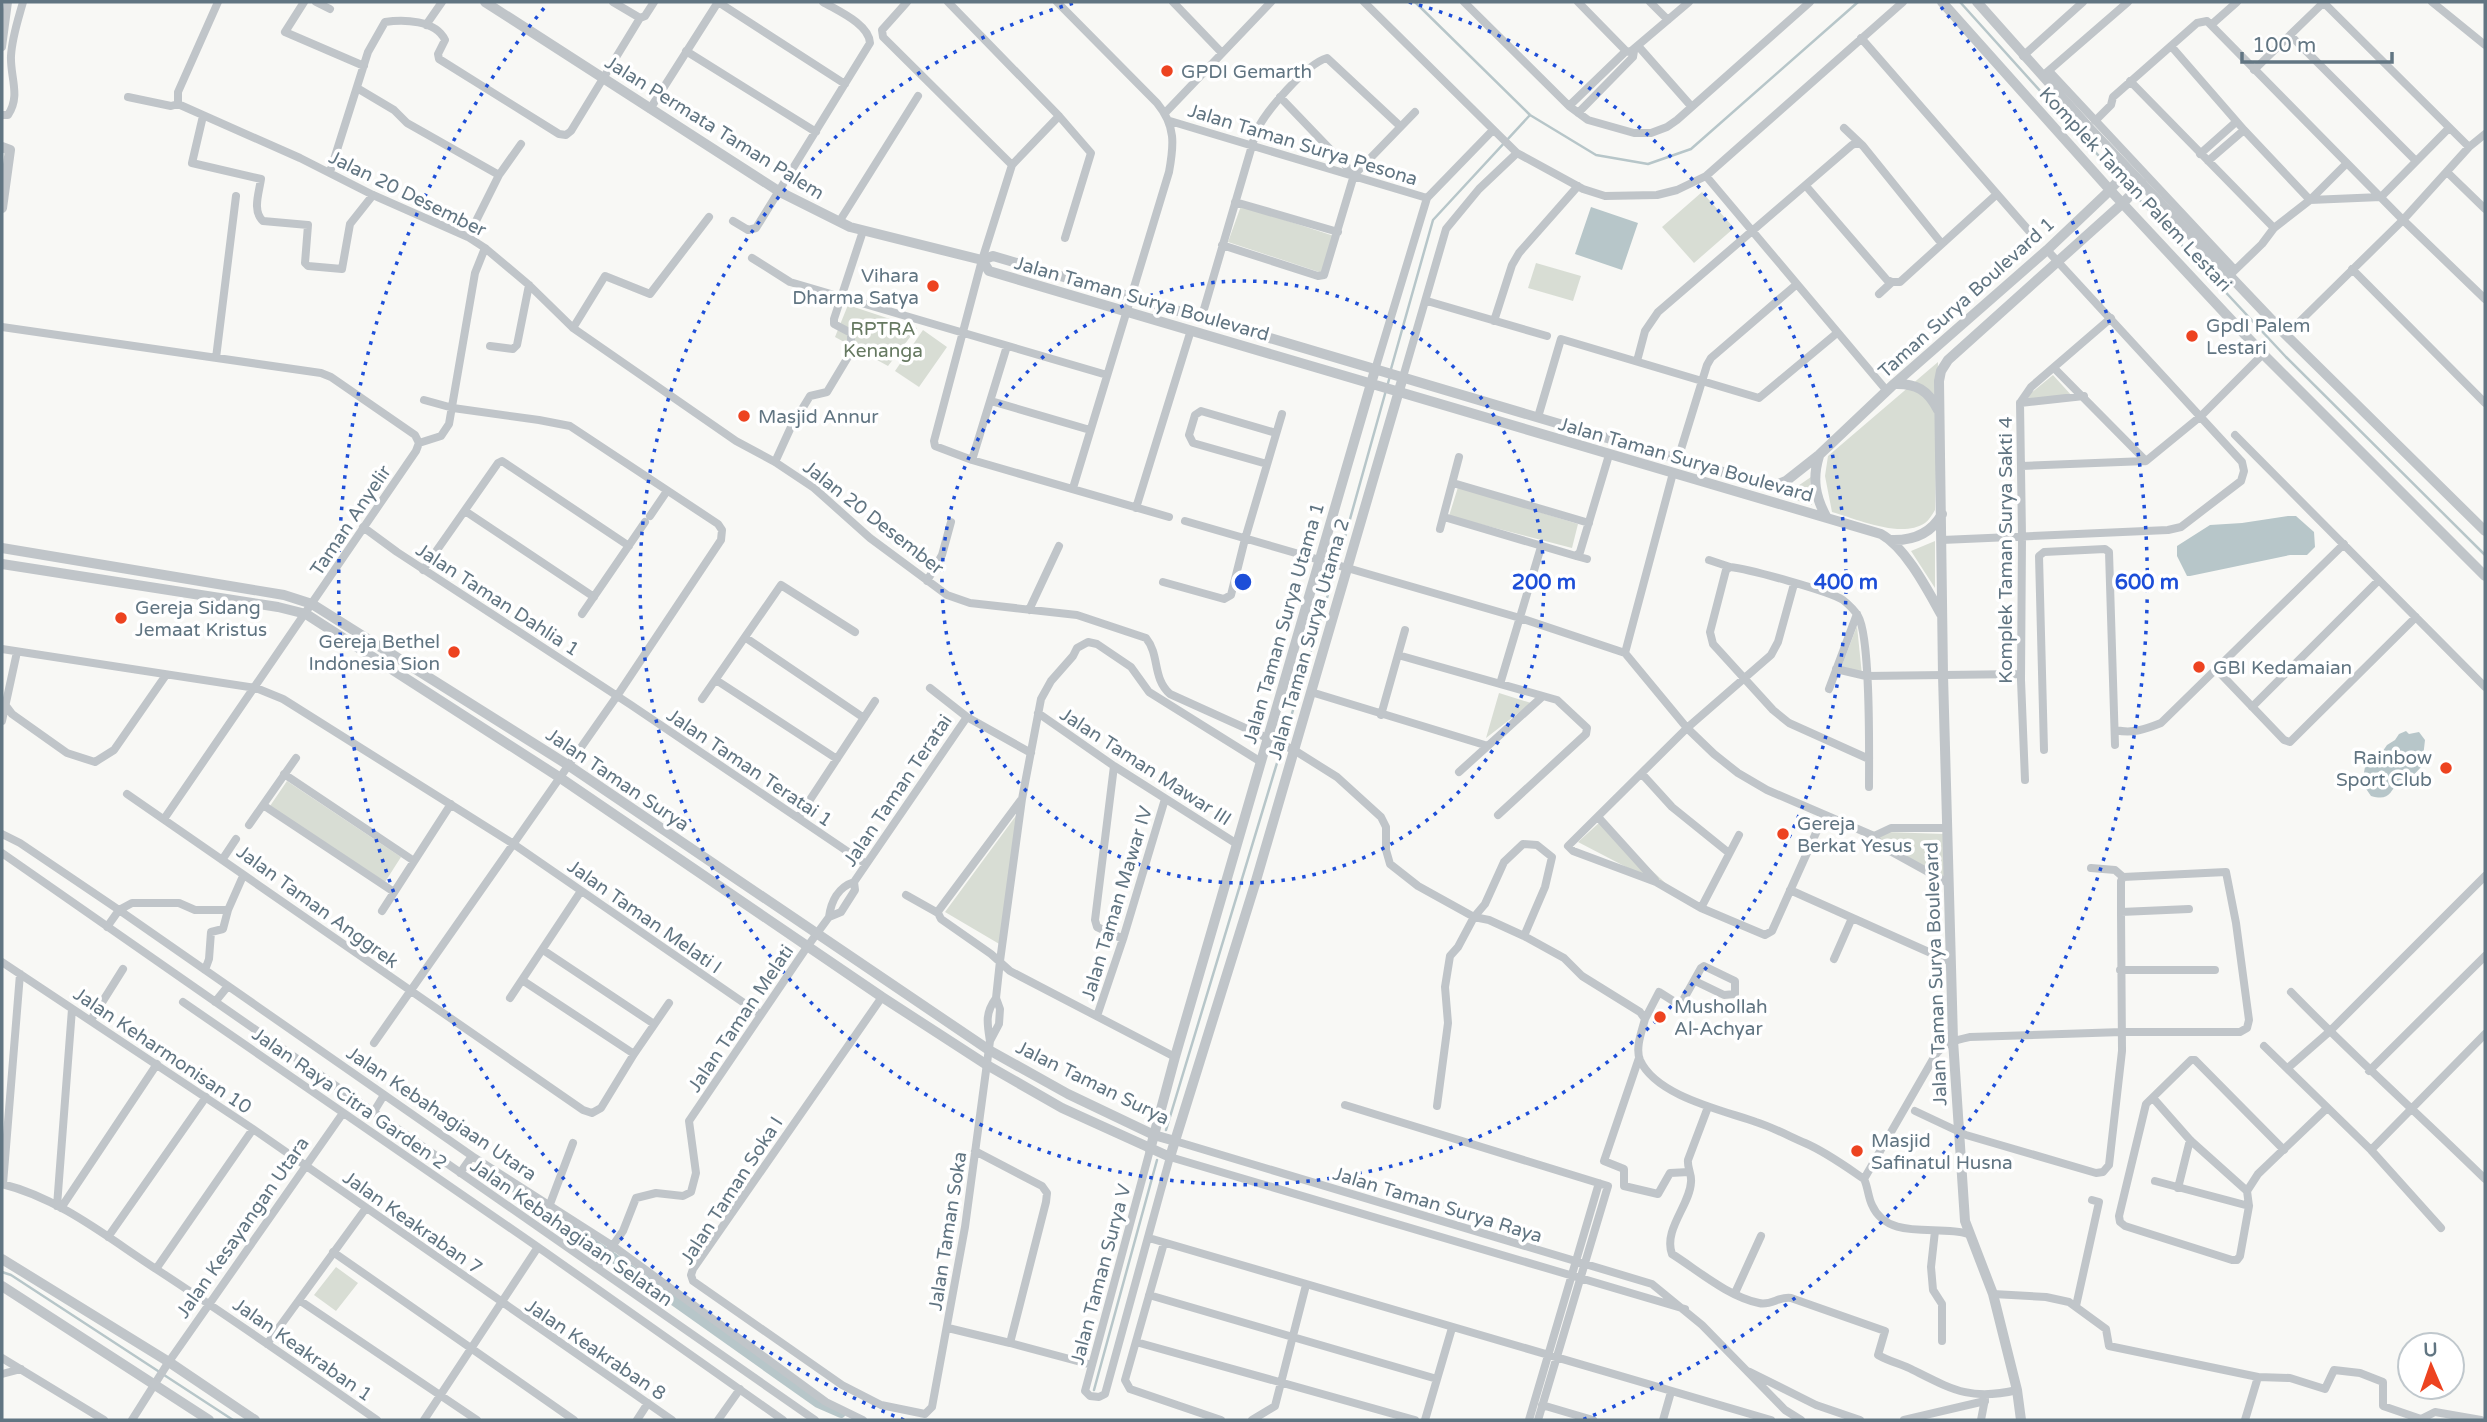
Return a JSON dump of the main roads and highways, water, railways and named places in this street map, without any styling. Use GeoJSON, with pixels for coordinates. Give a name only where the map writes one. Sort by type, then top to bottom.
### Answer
{"type":"FeatureCollection","features":[{"type":"Feature","properties":{"kind":"waterway"},"geometry":{"type":"LineString","coordinates":[[1415,2],[1530,115],[1596,155],[1648,164],[1691,149],[1858,2]]}},
{"type":"Feature","properties":{"kind":"waterway"},"geometry":{"type":"LineString","coordinates":[[1960,2],[2117,176]]}},
{"type":"Feature","properties":{"kind":"waterway"},"geometry":{"type":"LineString","coordinates":[[1391,369],[1433,220],[1530,115]]}},
{"type":"Feature","properties":{"kind":"waterway"},"geometry":{"type":"LineString","coordinates":[[2122,181],[2286,357],[2485,555]]}},
{"type":"Feature","properties":{"kind":"waterway"},"geometry":{"type":"LineString","coordinates":[[1338,562],[1390,376]]}},
{"type":"Feature","properties":{"kind":"waterway"},"geometry":{"type":"LineString","coordinates":[[1166,1130],[1336,568]]}},
{"type":"Feature","properties":{"kind":"waterway"},"geometry":{"type":"LineString","coordinates":[[1094,1390],[1157,1160]]}},
{"type":"Feature","properties":{"kind":"waterway"},"geometry":{"type":"LineString","coordinates":[[515,1188],[818,1403],[841,1413]]}},
{"type":"Feature","properties":{"kind":"waterway"},"geometry":{"type":"LineString","coordinates":[[2,1272],[11,1275],[233,1420]]}},
{"type":"Feature","properties":{"kind":"place","name":"GPDI Gemarth"},"geometry":{"type":"Point","coordinates":[1167,71]}},
{"type":"Feature","properties":{"kind":"place","name":"Vihara Dharma Satya"},"geometry":{"type":"Point","coordinates":[933,286]}},
{"type":"Feature","properties":{"kind":"place","name":"GpdI Palem Lestari"},"geometry":{"type":"Point","coordinates":[2192,336]}},
{"type":"Feature","properties":{"kind":"place","name":"Masjid Annur"},"geometry":{"type":"Point","coordinates":[744,416]}},
{"type":"Feature","properties":{"kind":"place","name":"Gereja Sidang Jemaat Kristus"},"geometry":{"type":"Point","coordinates":[121,618]}},
{"type":"Feature","properties":{"kind":"place","name":"Gereja Bethel Indonesia Sion"},"geometry":{"type":"Point","coordinates":[454,652]}},
{"type":"Feature","properties":{"kind":"place","name":"GBI Kedamaian"},"geometry":{"type":"Point","coordinates":[2199,667]}},
{"type":"Feature","properties":{"kind":"place","name":"Rainbow Sport Club"},"geometry":{"type":"Point","coordinates":[2446,768]}},
{"type":"Feature","properties":{"kind":"place","name":"Gereja Berkat Yesus"},"geometry":{"type":"Point","coordinates":[1783,834]}},
{"type":"Feature","properties":{"kind":"place","name":"Mushollah Al-Achyar"},"geometry":{"type":"Point","coordinates":[1660,1017]}},
{"type":"Feature","properties":{"kind":"place","name":"Masjid Safinatul Husna"},"geometry":{"type":"Point","coordinates":[1857,1151]}},
{"type":"Feature","properties":{"kind":"park label","name":"RPTRA Kenanga"},"geometry":{"type":"Point","coordinates":[883,339]}}]}
